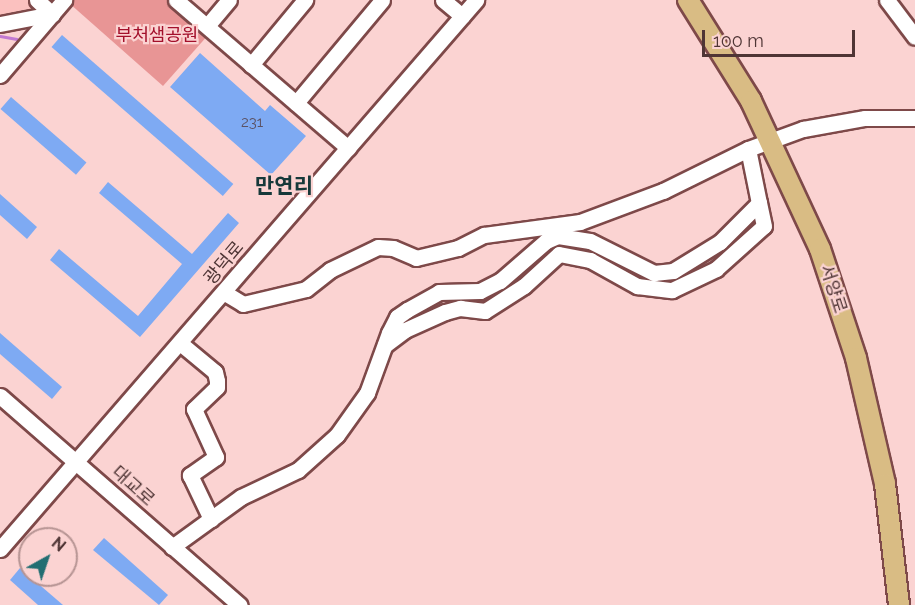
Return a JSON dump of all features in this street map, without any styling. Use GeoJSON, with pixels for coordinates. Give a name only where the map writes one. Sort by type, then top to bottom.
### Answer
{"type":"FeatureCollection","features":[{"type":"Feature","properties":{"kind":"main road","name":"서양로"},"geometry":{"type":"LineString","coordinates":[[688,0],[771,141],[820,249],[856,358],[885,484],[899,605]]}},
{"type":"Feature","properties":{"kind":"street"},"geometry":{"type":"LineString","coordinates":[[0,24],[11,25],[45,5],[64,0]]}},
{"type":"Feature","properties":{"kind":"street"},"geometry":{"type":"LineString","coordinates":[[176,0],[348,148]]}},
{"type":"Feature","properties":{"kind":"street"},"geometry":{"type":"LineString","coordinates":[[207,26],[229,0]]}},
{"type":"Feature","properties":{"kind":"street"},"geometry":{"type":"LineString","coordinates":[[251,65],[305,0]]}},
{"type":"Feature","properties":{"kind":"street"},"geometry":{"type":"LineString","coordinates":[[296,103],[382,0]]}},
{"type":"Feature","properties":{"kind":"street"},"geometry":{"type":"LineString","coordinates":[[443,0],[462,16]]}},
{"type":"Feature","properties":{"kind":"street","name":"광덕로"},"geometry":{"type":"LineString","coordinates":[[0,549],[476,0]]}},
{"type":"Feature","properties":{"kind":"street"},"geometry":{"type":"LineString","coordinates":[[887,0],[915,37]]}},
{"type":"Feature","properties":{"kind":"street"},"geometry":{"type":"LineString","coordinates":[[0,75],[45,5]]}},
{"type":"Feature","properties":{"kind":"street"},"geometry":{"type":"LineString","coordinates":[[225,292],[243,304],[306,289],[330,270],[378,247],[393,248],[416,258],[458,248],[484,235],[580,222],[663,191],[748,149],[803,129],[865,118],[915,118]]}},
{"type":"Feature","properties":{"kind":"street"},"geometry":{"type":"LineString","coordinates":[[172,547],[256,489],[298,470],[337,435],[367,393],[384,345],[397,317],[407,310],[439,292],[480,291],[500,281],[546,241],[558,236],[590,241],[654,273],[673,271],[720,242],[759,203],[748,149]]}},
{"type":"Feature","properties":{"kind":"street"},"geometry":{"type":"LineString","coordinates":[[180,343],[215,372],[218,387],[194,409],[216,457],[190,475],[211,519]]}},
{"type":"Feature","properties":{"kind":"street","name":"대교로"},"geometry":{"type":"LineString","coordinates":[[0,396],[240,605]]}},
{"type":"Feature","properties":{"kind":"shaded area"},"geometry":{"type":"Polygon","coordinates":[[[0,0],[28,0],[34,10],[0,17],[0,0]]]}},
{"type":"Feature","properties":{"kind":"green space","name":"부처샘공원"},"geometry":{"type":"Polygon","coordinates":[[[71,0],[171,0],[209,34],[163,86],[69,3],[71,0]]]}},
{"type":"Feature","properties":{"kind":"building"},"geometry":{"type":"Polygon","coordinates":[[[62,35],[233,184],[223,196],[52,47],[62,35]]]}},
{"type":"Feature","properties":{"kind":"building"},"geometry":{"type":"Polygon","coordinates":[[[200,53],[265,111],[270,105],[306,136],[271,175],[170,87],[200,53]]]}},
{"type":"Feature","properties":{"kind":"building"},"geometry":{"type":"Polygon","coordinates":[[[11,97],[86,163],[76,175],[1,109],[11,97]]]}},
{"type":"Feature","properties":{"kind":"building"},"geometry":{"type":"Polygon","coordinates":[[[108,182],[192,254],[228,213],[239,223],[140,337],[50,260],[59,249],[138,316],[182,264],[99,193],[108,182]]]}},
{"type":"Feature","properties":{"kind":"building"},"geometry":{"type":"Polygon","coordinates":[[[0,194],[37,227],[27,239],[0,215],[0,194]]]}},
{"type":"Feature","properties":{"kind":"building"},"geometry":{"type":"Polygon","coordinates":[[[0,333],[62,387],[52,399],[0,354],[0,333]]]}},
{"type":"Feature","properties":{"kind":"building"},"geometry":{"type":"Polygon","coordinates":[[[104,538],[168,595],[159,605],[93,550],[104,538]]]}},
{"type":"Feature","properties":{"kind":"building"},"geometry":{"type":"Polygon","coordinates":[[[18,570],[18,587],[42,587],[63,605],[38,605],[10,580],[18,570]]]}},
{"type":"Feature","properties":{"kind":"waterway"},"geometry":{"type":"LineString","coordinates":[[0,36],[17,39]]}},
{"type":"Feature","properties":{"kind":"district","name":"만연리"},"geometry":{"type":"Point","coordinates":[284,186]}}]}
